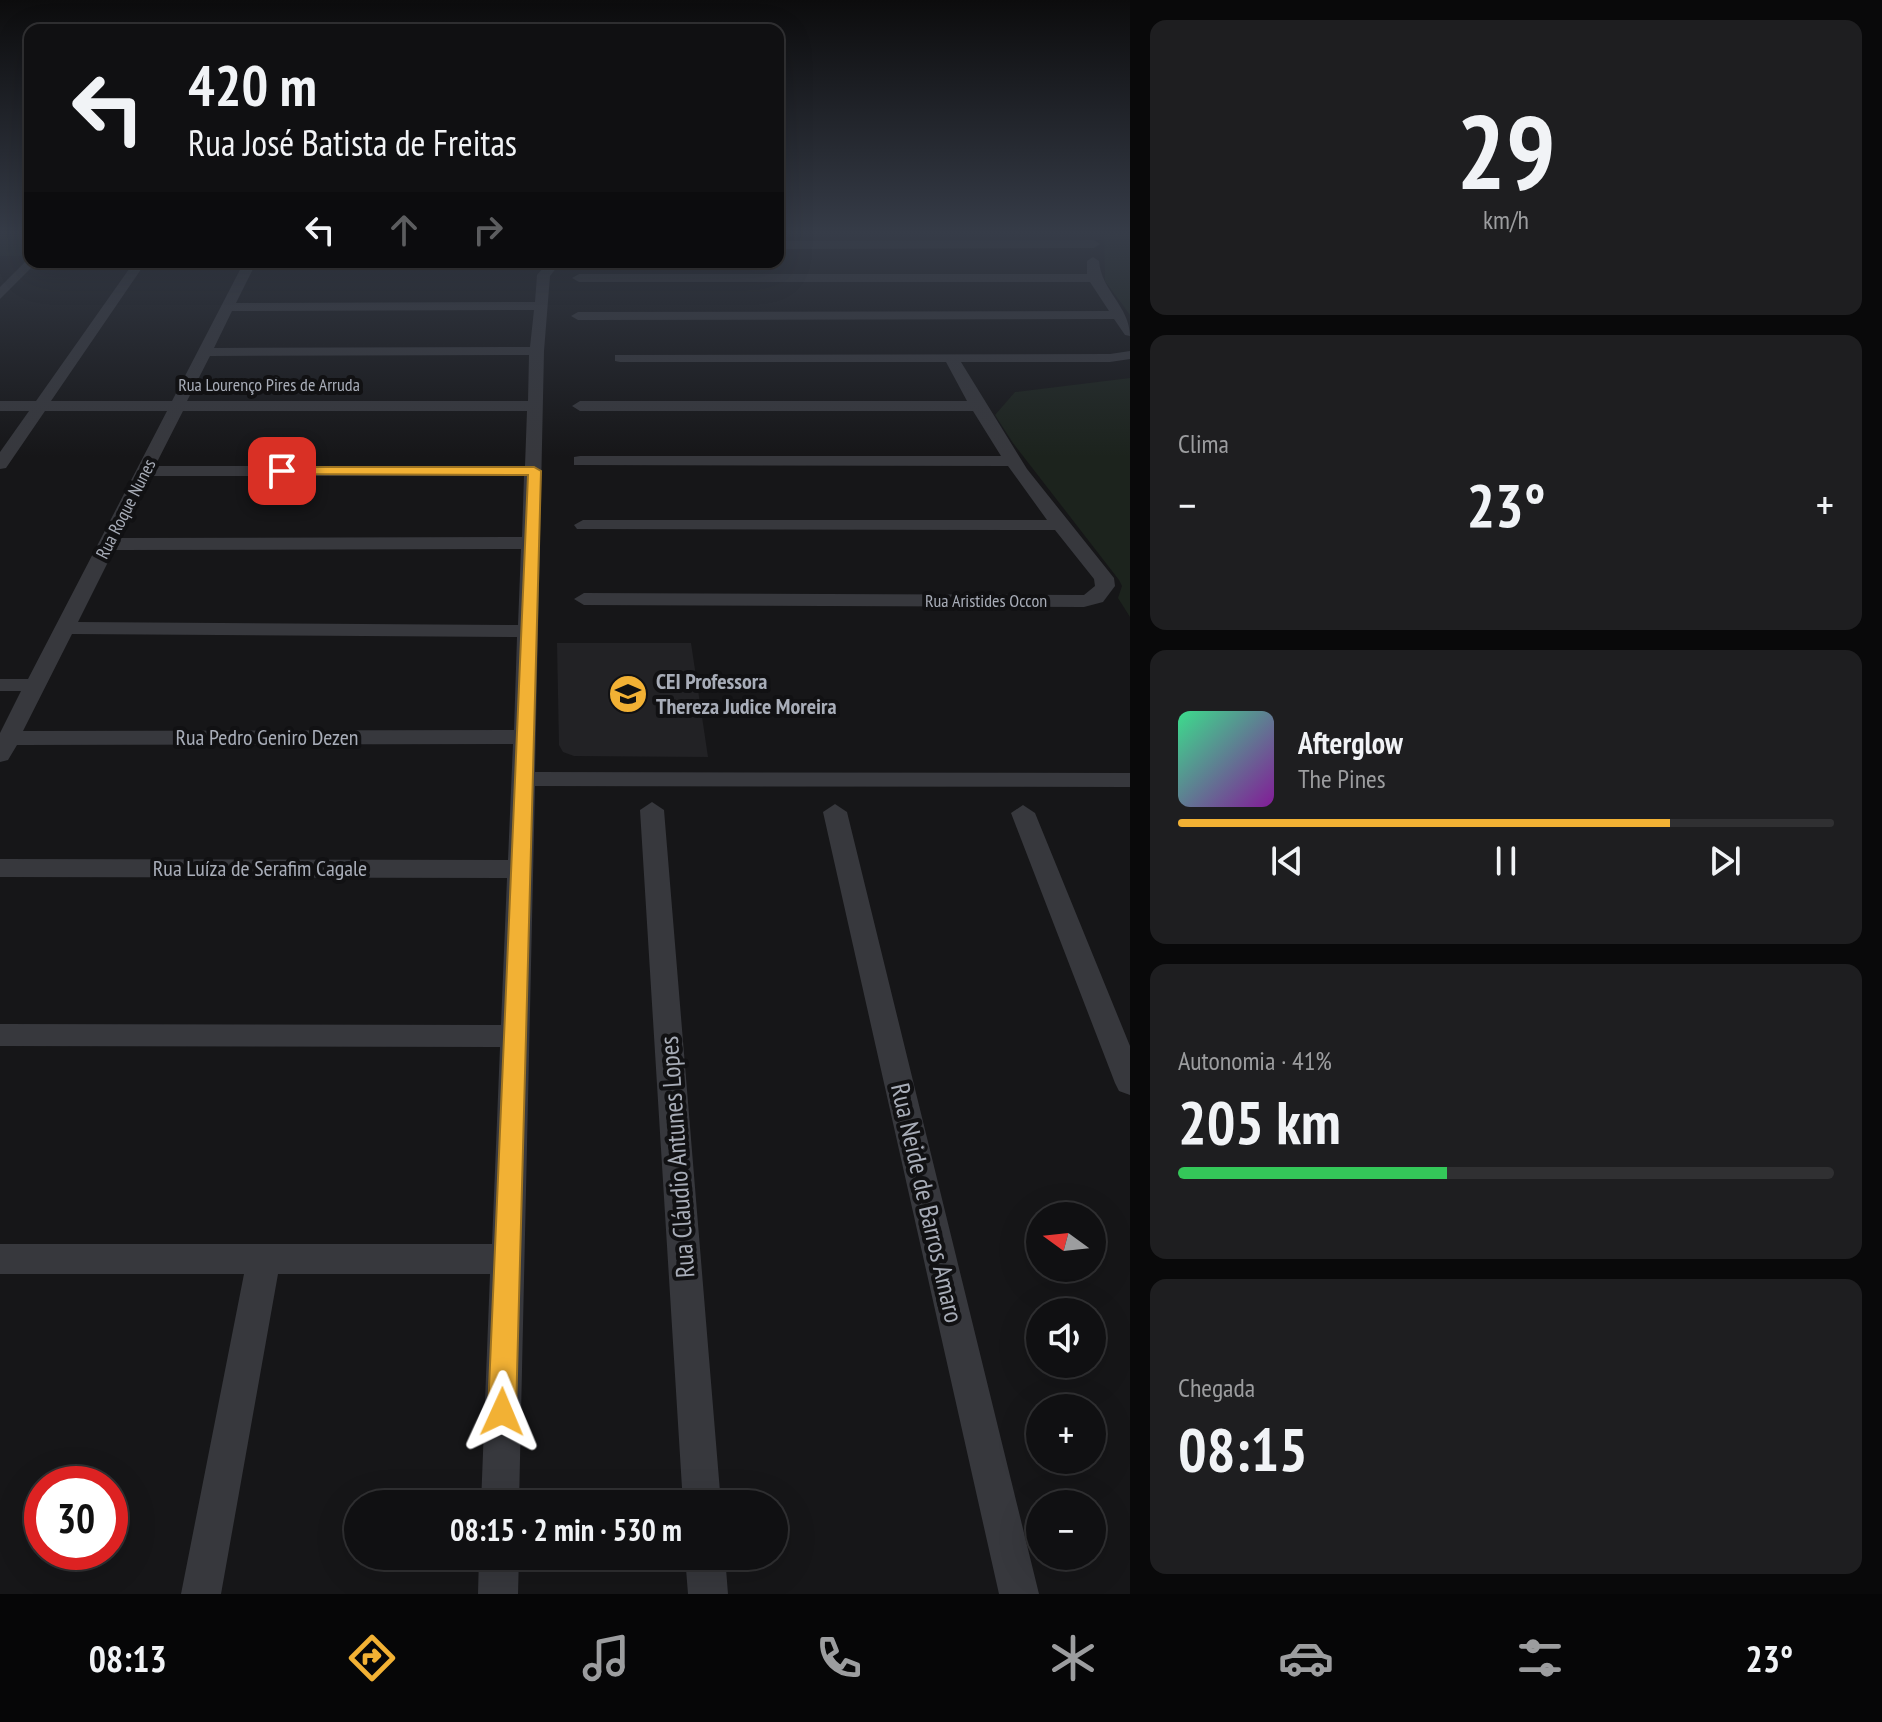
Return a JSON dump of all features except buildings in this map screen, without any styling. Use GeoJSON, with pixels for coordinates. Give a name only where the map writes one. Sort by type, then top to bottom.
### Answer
{"type":"FeatureCollection","features":[{"type":"Feature","properties":{"kind":"street"},"geometry":{"type":"LineString","coordinates":[[0,464],[107,308]]}},
{"type":"Feature","properties":{"kind":"street","name":"Rua Roque Nunes"},"geometry":{"type":"LineString","coordinates":[[4,746],[226,308]]}},
{"type":"Feature","properties":{"kind":"street"},"geometry":{"type":"LineString","coordinates":[[500,1490],[539,308]]}},
{"type":"Feature","properties":{"kind":"street"},"geometry":{"type":"LineString","coordinates":[[1114,308],[1130,332]]}},
{"type":"Feature","properties":{"kind":"street"},"geometry":{"type":"LineString","coordinates":[[578,316],[1118,315]]}},
{"type":"Feature","properties":{"kind":"street"},"geometry":{"type":"LineString","coordinates":[[204,352],[537,351]]}},
{"type":"Feature","properties":{"kind":"street"},"geometry":{"type":"LineString","coordinates":[[620,358],[1129,355]]}},
{"type":"Feature","properties":{"kind":"street","name":"Rua Aristides Occon"},"geometry":{"type":"LineString","coordinates":[[584,599],[1084,601],[1096,598],[1105,586],[1104,578],[1010,461],[975,406],[951,358]]}},
{"type":"Feature","properties":{"kind":"street","name":"Rua Lourenço Pires de Arruda"},"geometry":{"type":"LineString","coordinates":[[0,406],[537,406]]}},
{"type":"Feature","properties":{"kind":"street"},"geometry":{"type":"LineString","coordinates":[[580,406],[975,406]]}},
{"type":"Feature","properties":{"kind":"street"},"geometry":{"type":"LineString","coordinates":[[580,461],[1010,461]]}},
{"type":"Feature","properties":{"kind":"street"},"geometry":{"type":"LineString","coordinates":[[145,471],[534,471]]}},
{"type":"Feature","properties":{"kind":"street"},"geometry":{"type":"LineString","coordinates":[[583,525],[1060,525]]}},
{"type":"Feature","properties":{"kind":"street"},"geometry":{"type":"LineString","coordinates":[[108,544],[532,543]]}},
{"type":"Feature","properties":{"kind":"street"},"geometry":{"type":"LineString","coordinates":[[64,628],[530,631]]}},
{"type":"Feature","properties":{"kind":"street"},"geometry":{"type":"LineString","coordinates":[[0,685],[35,685]]}},
{"type":"Feature","properties":{"kind":"street","name":"Rua Pedro Geniro Dezen"},"geometry":{"type":"LineString","coordinates":[[4,746],[526,737]]}},
{"type":"Feature","properties":{"kind":"street"},"geometry":{"type":"LineString","coordinates":[[525,779],[1130,780]]}},
{"type":"Feature","properties":{"kind":"street","name":"Rua Cláudio Antunes Lopes"},"geometry":{"type":"LineString","coordinates":[[652,810],[701,1490]]}},
{"type":"Feature","properties":{"kind":"street","name":"Rua Neide de Barros Amaro"},"geometry":{"type":"LineString","coordinates":[[835,812],[1019,1594]]}},
{"type":"Feature","properties":{"kind":"street"},"geometry":{"type":"LineString","coordinates":[[1023,813],[1130,1083]]}},
{"type":"Feature","properties":{"kind":"street","name":"Rua Luíza de Serafim Cagale"},"geometry":{"type":"LineString","coordinates":[[0,868],[519,869]]}},
{"type":"Feature","properties":{"kind":"street"},"geometry":{"type":"LineString","coordinates":[[0,1035],[513,1036]]}},
{"type":"Feature","properties":{"kind":"street"},"geometry":{"type":"LineString","coordinates":[[0,1259],[506,1259]]}},
{"type":"Feature","properties":{"kind":"street"},"geometry":{"type":"LineString","coordinates":[[201,1594],[264,1260]]}},
{"type":"Feature","properties":{"kind":"street"},"geometry":{"type":"LineString","coordinates":[[498,1594],[499,1570]]}},
{"type":"Feature","properties":{"kind":"street"},"geometry":{"type":"LineString","coordinates":[[706,1570],[708,1594]]}},
{"type":"Feature","properties":{"kind":"shaded area"},"geometry":{"type":"Polygon","coordinates":[[[1130,378],[1130,617],[1118,598],[1122,586],[1119,580],[1013,443],[995,415],[1015,392],[1130,378]]]}},
{"type":"Feature","properties":{"kind":"shaded area","name":"CEI Professora Thereza Judice Moreira"},"geometry":{"type":"Polygon","coordinates":[[[557,643],[691,643],[708,757],[574,756],[563,752],[559,745],[557,643]]]}},
{"type":"Feature","properties":{"kind":"place","name":"CEI Professora Thereza Judice Moreira"},"geometry":{"type":"Point","coordinates":[628,694]}},
{"type":"Feature","properties":{"kind":"route"},"geometry":{"type":"LineString","coordinates":[[282,471],[534,471],[502,1412]]}}]}
